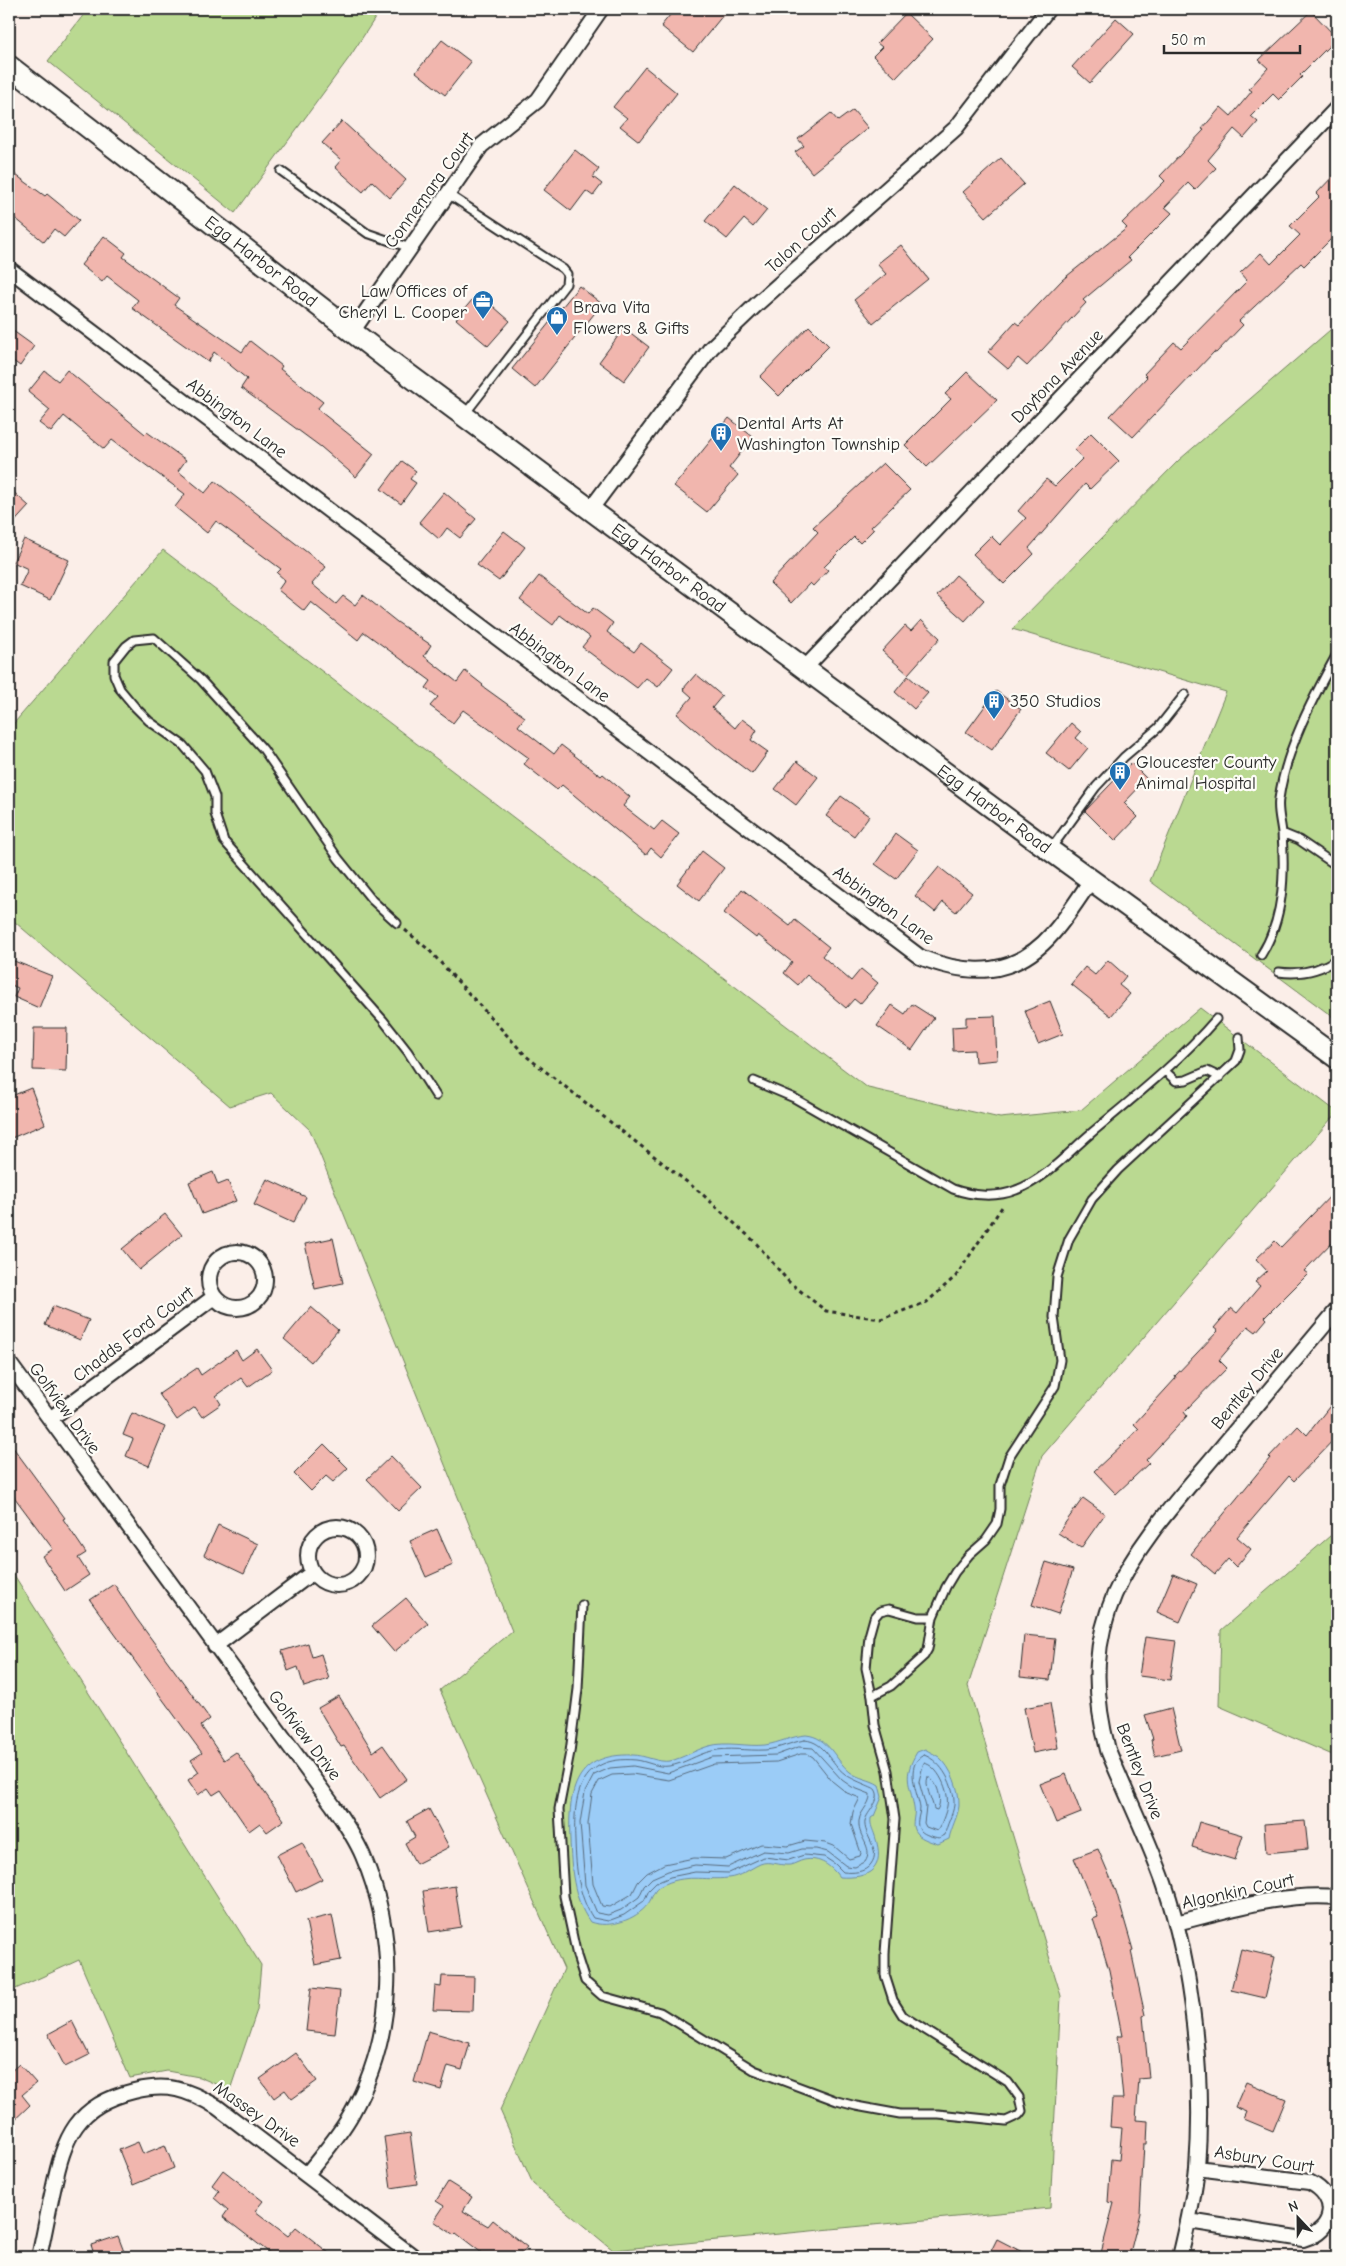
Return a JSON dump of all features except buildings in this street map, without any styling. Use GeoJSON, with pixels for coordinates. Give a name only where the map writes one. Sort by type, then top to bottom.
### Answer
{"type":"FeatureCollection","features":[{"type":"Feature","properties":{"kind":"main road","name":"Egg Harbor Road"},"geometry":{"type":"LineString","coordinates":[[9,66],[352,332],[464,416],[1050,850],[1337,1058]]}},
{"type":"Feature","properties":{"kind":"street","name":"Connemara Court"},"geometry":{"type":"LineString","coordinates":[[352,332],[481,146],[538,100],[602,9]]}},
{"type":"Feature","properties":{"kind":"street","name":"Talon Court"},"geometry":{"type":"LineString","coordinates":[[590,510],[711,348],[758,303],[956,128],[1048,9]]}},
{"type":"Feature","properties":{"kind":"street","name":"Daytona Avenue"},"geometry":{"type":"LineString","coordinates":[[804,669],[1337,108]]}},
{"type":"Feature","properties":{"kind":"street","name":"Abbington Lane"},"geometry":{"type":"LineString","coordinates":[[9,269],[920,957],[940,965],[961,970],[983,971],[1001,968],[1023,958],[1053,934],[1091,880]]}},
{"type":"Feature","properties":{"kind":"street","name":"Chadds Ford Court"},"geometry":{"type":"LineString","coordinates":[[240,1251],[258,1260],[263,1268],[265,1286],[262,1295],[255,1302],[247,1307],[229,1308],[214,1297],[208,1279],[215,1262],[222,1256],[240,1251]]}},
{"type":"Feature","properties":{"kind":"street","name":"Chadds Ford Court"},"geometry":{"type":"LineString","coordinates":[[50,1419],[214,1297]]}},
{"type":"Feature","properties":{"kind":"street","name":"Bentley Drive"},"geometry":{"type":"LineString","coordinates":[[1180,2257],[1189,2221],[1197,2168],[1198,2072],[1194,2025],[1176,1923],[1161,1876],[1108,1750],[1102,1729],[1097,1668],[1108,1607],[1119,1581],[1152,1530],[1337,1310]]}},
{"type":"Feature","properties":{"kind":"street","name":"Golfview Drive"},"geometry":{"type":"LineString","coordinates":[[9,1363],[332,1804],[349,1829],[362,1854],[373,1882],[383,1924],[388,1972],[387,2005],[376,2056],[352,2114],[307,2174]]}},
{"type":"Feature","properties":{"kind":"street"},"geometry":{"type":"LineString","coordinates":[[340,1527],[350,1530],[364,1544],[365,1564],[353,1580],[345,1584],[327,1584],[313,1572],[308,1555],[314,1538],[321,1532],[330,1528],[340,1527]]}},
{"type":"Feature","properties":{"kind":"street"},"geometry":{"type":"LineString","coordinates":[[215,1646],[313,1572]]}},
{"type":"Feature","properties":{"kind":"street","name":"Algonkin Court"},"geometry":{"type":"LineString","coordinates":[[1176,1923],[1276,1899],[1298,1896],[1337,1897]]}},
{"type":"Feature","properties":{"kind":"street","name":"Massey Drive"},"geometry":{"type":"LineString","coordinates":[[39,2257],[60,2158],[65,2142],[74,2128],[89,2112],[109,2099],[129,2092],[164,2086],[181,2089],[217,2106],[414,2257]]}},
{"type":"Feature","properties":{"kind":"street","name":"Asbury Court"},"geometry":{"type":"LineString","coordinates":[[1189,2221],[1303,2239],[1316,2235],[1326,2225],[1331,2212],[1328,2198],[1320,2187],[1309,2182],[1197,2168]]}},
{"type":"Feature","properties":{"kind":"lane"},"geometry":{"type":"LineString","coordinates":[[281,170],[367,233],[410,248]]}},
{"type":"Feature","properties":{"kind":"lane"},"geometry":{"type":"LineString","coordinates":[[448,194],[564,269],[567,274],[566,284],[464,416]]}},
{"type":"Feature","properties":{"kind":"lane"},"geometry":{"type":"LineString","coordinates":[[397,923],[372,900],[356,881],[318,830],[270,758],[201,680],[154,638],[134,640],[118,653],[114,662],[114,675],[120,689],[149,721],[183,745],[205,771],[215,797],[215,814],[224,841],[383,1020],[408,1052],[436,1096]]}},
{"type":"Feature","properties":{"kind":"lane"},"geometry":{"type":"LineString","coordinates":[[1261,955],[1276,924],[1281,901],[1283,873],[1279,799],[1285,775],[1302,721],[1337,654]]}},
{"type":"Feature","properties":{"kind":"lane"},"geometry":{"type":"LineString","coordinates":[[1050,850],[1096,787],[1124,757],[1158,728],[1185,694]]}},
{"type":"Feature","properties":{"kind":"lane"},"geometry":{"type":"LineString","coordinates":[[1282,833],[1298,840],[1337,866]]}},
{"type":"Feature","properties":{"kind":"lane"},"geometry":{"type":"LineString","coordinates":[[1279,972],[1300,973],[1313,971],[1337,959]]}},
{"type":"Feature","properties":{"kind":"lane"},"geometry":{"type":"LineString","coordinates":[[754,1081],[794,1098],[953,1189],[970,1194],[992,1195],[1016,1190],[1044,1174],[1165,1071],[1216,1020]]}},
{"type":"Feature","properties":{"kind":"lane"},"geometry":{"type":"LineString","coordinates":[[872,1696],[891,1686],[924,1656],[928,1650],[933,1618],[946,1587],[955,1572],[969,1555],[986,1540],[997,1524],[1000,1509],[1000,1485],[1005,1466],[1055,1386],[1059,1372],[1060,1352],[1054,1317],[1055,1290],[1069,1239],[1092,1199],[1103,1186],[1180,1111],[1220,1077],[1239,1055],[1239,1037]]}},
{"type":"Feature","properties":{"kind":"lane"},"geometry":{"type":"LineString","coordinates":[[1165,1071],[1176,1081],[1186,1080],[1207,1071],[1220,1077]]}},
{"type":"Feature","properties":{"kind":"lane"},"geometry":{"type":"LineString","coordinates":[[582,1604],[578,1689],[570,1752],[559,1809],[566,1909],[585,1981],[602,1996],[660,2012],[754,2070],[837,2101],[900,2114],[938,2114],[1001,2122],[1013,2119],[1022,2111],[1022,2104],[1015,2090],[1008,2082],[912,2023],[898,2010],[886,1975],[884,1959],[895,1819],[888,1771],[875,1725],[872,1696],[866,1668],[869,1636],[874,1618],[880,1611],[889,1609],[918,1617],[933,1618]]}},
{"type":"Feature","properties":{"kind":"path"},"geometry":{"type":"LineString","coordinates":[[397,923],[429,950],[526,1056],[701,1194],[755,1242],[789,1282],[826,1311],[881,1319],[927,1302],[956,1276],[995,1215],[1016,1190]]}},
{"type":"Feature","properties":{"kind":"green space"},"geometry":{"type":"Polygon","coordinates":[[[88,9],[381,9],[349,58],[235,213],[48,61],[88,9]]]}},
{"type":"Feature","properties":{"kind":"green space"},"geometry":{"type":"Polygon","coordinates":[[[1337,324],[1337,1020],[1150,881],[1226,692],[1012,629],[1179,460],[1337,324]]]}},
{"type":"Feature","properties":{"kind":"green space"},"geometry":{"type":"Polygon","coordinates":[[[163,550],[868,1088],[1000,1118],[1081,1110],[1200,1008],[1337,1112],[1042,1456],[968,1686],[1061,1996],[1050,2208],[613,2250],[533,2184],[500,2110],[564,1969],[440,1690],[512,1631],[310,1130],[271,1093],[230,1106],[9,917],[9,729],[163,550]]]}},
{"type":"Feature","properties":{"kind":"green space"},"geometry":{"type":"Polygon","coordinates":[[[1337,1530],[1337,1757],[1219,1706],[1221,1630],[1337,1530]]]}},
{"type":"Feature","properties":{"kind":"green space"},"geometry":{"type":"Polygon","coordinates":[[[9,1567],[261,1965],[257,2010],[230,2090],[199,2077],[167,2071],[130,2078],[79,1960],[9,1992],[9,1567]]]}},
{"type":"Feature","properties":{"kind":"water"},"geometry":{"type":"Polygon","coordinates":[[[806,1735],[826,1744],[850,1772],[879,1785],[882,1797],[874,1816],[871,1818],[871,1825],[878,1847],[877,1864],[873,1870],[859,1876],[839,1877],[829,1866],[820,1861],[810,1859],[790,1865],[764,1863],[732,1877],[686,1879],[670,1882],[658,1888],[643,1910],[629,1919],[614,1924],[590,1922],[576,1893],[572,1872],[570,1839],[571,1805],[574,1790],[579,1778],[587,1768],[598,1760],[614,1756],[638,1755],[661,1761],[670,1761],[716,1745],[765,1745],[806,1735]]]}},
{"type":"Feature","properties":{"kind":"water"},"geometry":{"type":"Polygon","coordinates":[[[925,1749],[939,1757],[947,1767],[954,1779],[959,1800],[958,1810],[949,1839],[938,1844],[919,1836],[913,1828],[914,1811],[908,1774],[917,1752],[925,1749]]]}},
{"type":"Feature","properties":{"kind":"place","name":"Law Offices of Cheryl L. Cooper"},"geometry":{"type":"Point","coordinates":[483,320]}},
{"type":"Feature","properties":{"kind":"place","name":"Brava Vita Flowers & Gifts"},"geometry":{"type":"Point","coordinates":[557,336]}},
{"type":"Feature","properties":{"kind":"place","name":"Dental Arts At Washington Township"},"geometry":{"type":"Point","coordinates":[721,452]}},
{"type":"Feature","properties":{"kind":"place","name":"350 Studios"},"geometry":{"type":"Point","coordinates":[994,720]}},
{"type":"Feature","properties":{"kind":"place","name":"Gloucester County Animal Hospital"},"geometry":{"type":"Point","coordinates":[1120,791]}}]}
